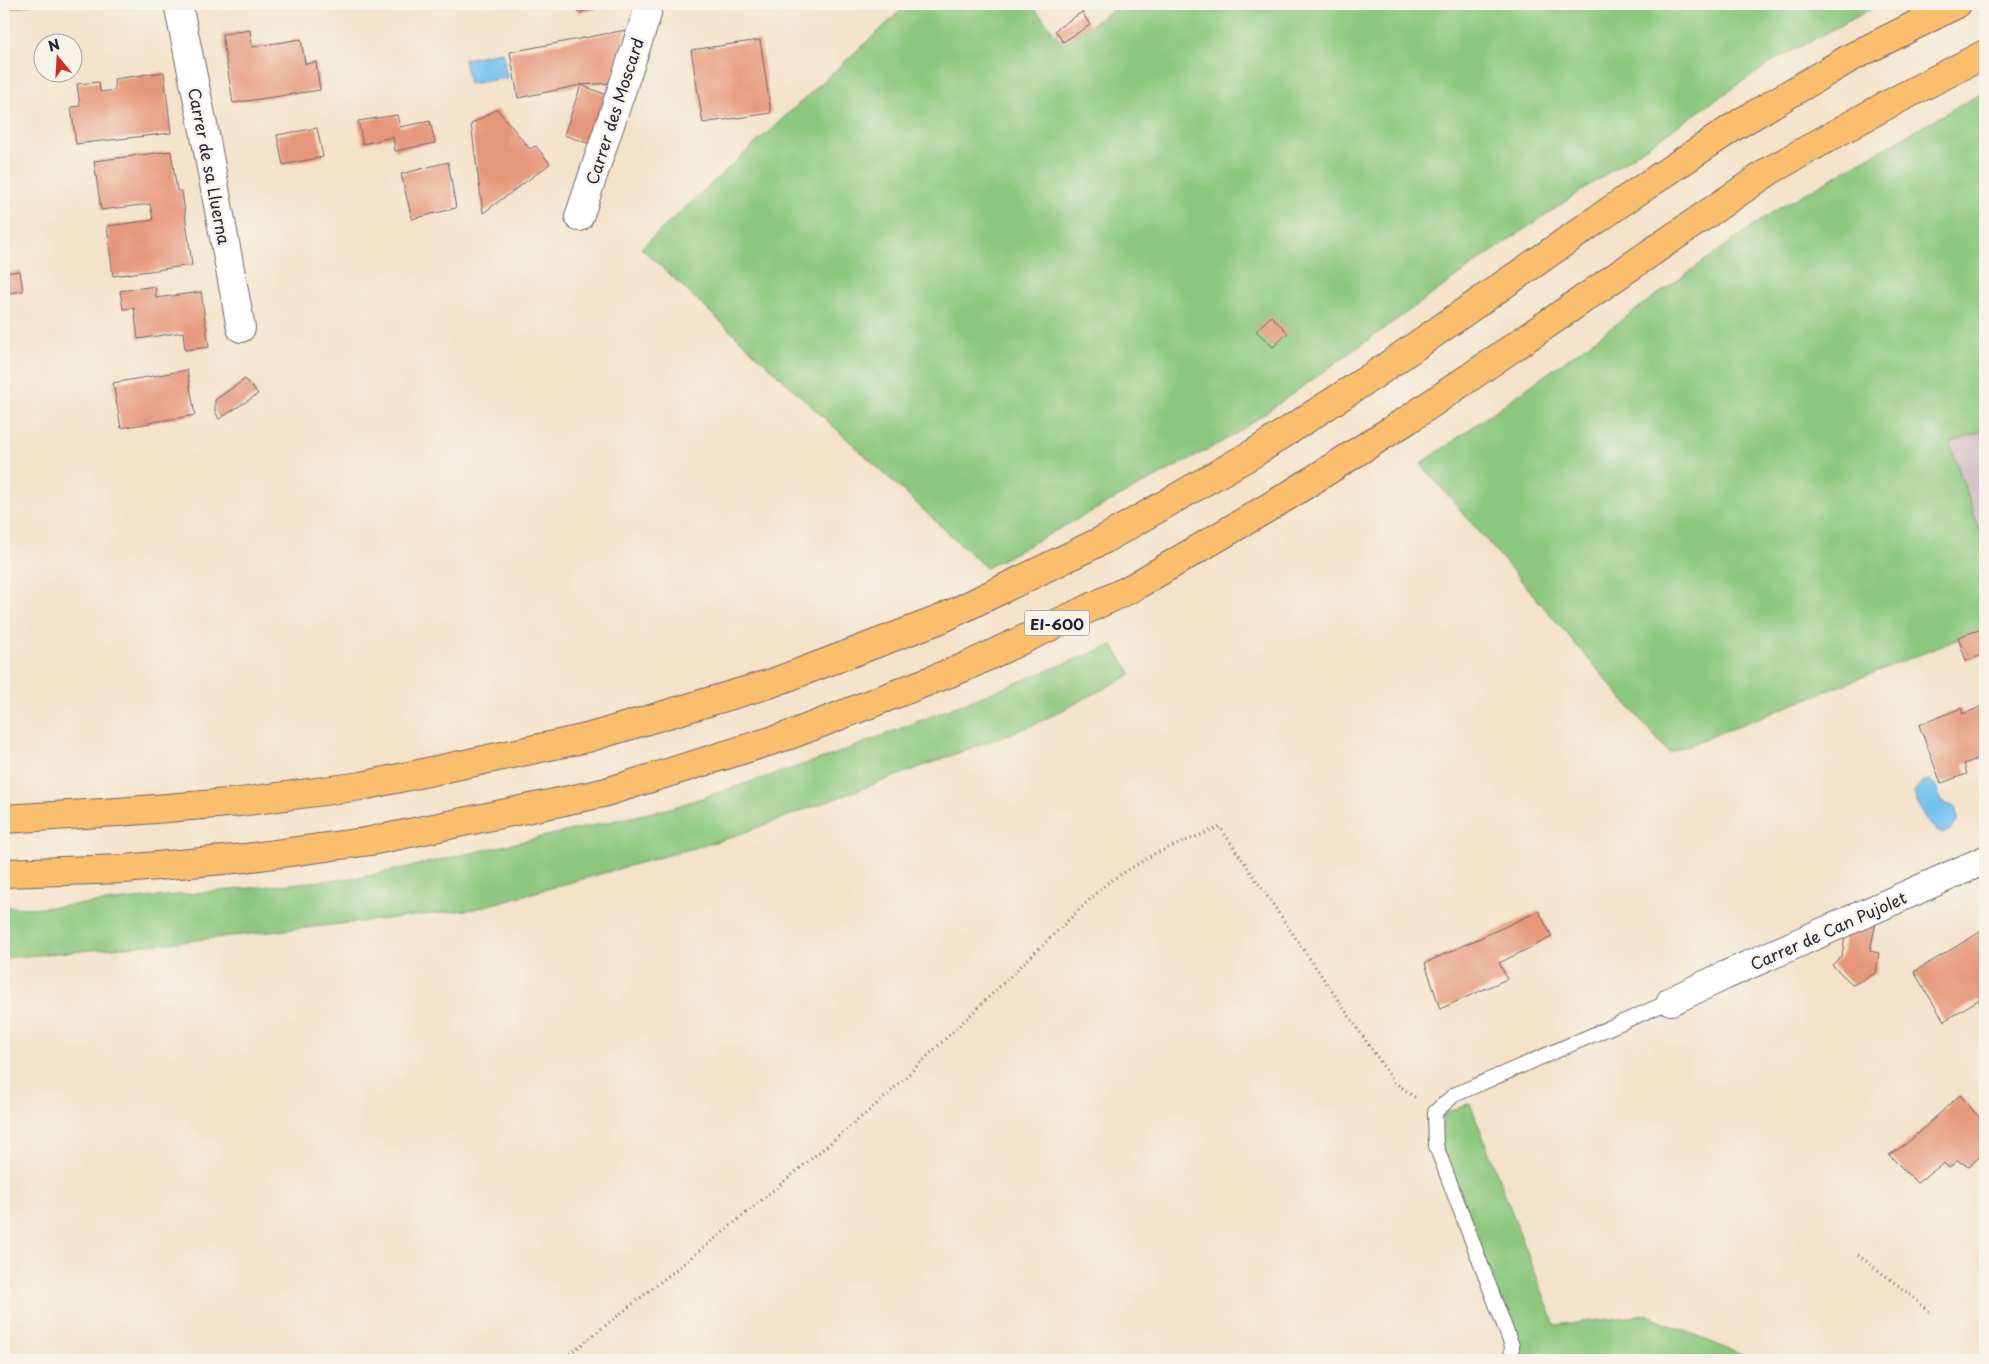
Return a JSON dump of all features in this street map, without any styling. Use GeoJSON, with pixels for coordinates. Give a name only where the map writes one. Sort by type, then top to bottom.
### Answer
{"type":"FeatureCollection","features":[{"type":"Feature","properties":{"kind":"main road"},"geometry":{"type":"LineString","coordinates":[[4,819],[240,802],[362,786],[587,738],[772,683],[941,619],[1102,540],[1254,453],[1377,373],[1628,198],[1735,126],[1850,58],[1957,4]]}},
{"type":"Feature","properties":{"kind":"main road","name":"EI-600"},"geometry":{"type":"LineString","coordinates":[[4,873],[124,869],[245,858],[371,841],[604,793],[790,735],[965,667],[1130,589],[1286,497],[1409,419],[1771,170],[1883,107],[1985,54]]}},
{"type":"Feature","properties":{"kind":"street","name":"Carrer de sa Lluerna"},"geometry":{"type":"LineString","coordinates":[[178,4],[241,328]]}},
{"type":"Feature","properties":{"kind":"street","name":"Carrer des Moscard"},"geometry":{"type":"LineString","coordinates":[[579,217],[647,14],[645,4]]}},
{"type":"Feature","properties":{"kind":"street","name":"Carrer de Can Pujolet"},"geometry":{"type":"LineString","coordinates":[[1671,1002],[1726,975],[1985,860]]}},
{"type":"Feature","properties":{"kind":"lane"},"geometry":{"type":"LineString","coordinates":[[1512,1360],[1512,1346],[1436,1146],[1434,1112],[1454,1095],[1671,1002]]}},
{"type":"Feature","properties":{"kind":"path"},"geometry":{"type":"LineString","coordinates":[[562,1360],[714,1240],[883,1099],[1107,883],[1154,854],[1220,827],[1394,1082],[1434,1112]]}},
{"type":"Feature","properties":{"kind":"path"},"geometry":{"type":"LineString","coordinates":[[1858,1255],[1907,1292],[1932,1314]]}},
{"type":"Feature","properties":{"kind":"shaded area"},"geometry":{"type":"Polygon","coordinates":[[[1985,430],[1985,548],[1950,443],[1985,430]]]}},
{"type":"Feature","properties":{"kind":"green space"},"geometry":{"type":"Polygon","coordinates":[[[908,4],[1031,4],[1063,44],[1121,4],[1881,4],[1775,60],[1507,241],[1233,436],[986,568],[641,248],[908,4]]]}},
{"type":"Feature","properties":{"kind":"green space"},"geometry":{"type":"Polygon","coordinates":[[[1985,91],[1985,430],[1950,443],[1985,548],[1985,629],[1669,753],[1421,464],[1774,211],[1985,91]]]}},
{"type":"Feature","properties":{"kind":"green space"},"geometry":{"type":"Polygon","coordinates":[[[1112,645],[1132,674],[1036,724],[729,838],[475,909],[169,943],[4,958],[4,907],[42,908],[364,877],[671,808],[833,755],[1112,645]]]}},
{"type":"Feature","properties":{"kind":"green space"},"geometry":{"type":"Polygon","coordinates":[[[1470,1103],[1555,1325],[1648,1315],[1753,1360],[1520,1360],[1441,1147],[1443,1114],[1470,1103]]]}},
{"type":"Feature","properties":{"kind":"water"},"geometry":{"type":"Polygon","coordinates":[[[502,52],[507,78],[469,84],[464,59],[502,52]]]}},
{"type":"Feature","properties":{"kind":"water"},"geometry":{"type":"Polygon","coordinates":[[[1930,780],[1936,786],[1941,802],[1955,807],[1958,819],[1952,829],[1942,834],[1924,816],[1914,792],[1923,781],[1930,780]]]}},
{"type":"Feature","properties":{"kind":"building"},"geometry":{"type":"Polygon","coordinates":[[[4,4],[33,4],[33,5],[4,9],[4,4]]]}},
{"type":"Feature","properties":{"kind":"building"},"geometry":{"type":"Polygon","coordinates":[[[575,4],[613,4],[578,13],[575,4]]]}},
{"type":"Feature","properties":{"kind":"building"},"geometry":{"type":"Polygon","coordinates":[[[1082,12],[1090,25],[1063,42],[1055,30],[1082,12]]]}},
{"type":"Feature","properties":{"kind":"building"},"geometry":{"type":"Polygon","coordinates":[[[250,30],[252,47],[301,39],[305,64],[316,62],[320,90],[233,103],[222,34],[250,30]]]}},
{"type":"Feature","properties":{"kind":"building"},"geometry":{"type":"Polygon","coordinates":[[[626,30],[611,83],[581,85],[518,98],[510,52],[626,30]]]}},
{"type":"Feature","properties":{"kind":"building"},"geometry":{"type":"Polygon","coordinates":[[[760,40],[771,113],[703,123],[691,50],[760,40]]]}},
{"type":"Feature","properties":{"kind":"building"},"geometry":{"type":"Polygon","coordinates":[[[164,72],[171,133],[76,144],[71,107],[80,106],[77,84],[99,82],[100,92],[115,90],[114,79],[164,72]]]}},
{"type":"Feature","properties":{"kind":"building"},"geometry":{"type":"Polygon","coordinates":[[[581,85],[607,95],[590,144],[564,135],[581,85]]]}},
{"type":"Feature","properties":{"kind":"building"},"geometry":{"type":"Polygon","coordinates":[[[497,109],[530,149],[536,146],[550,164],[483,213],[471,124],[497,109]]]}},
{"type":"Feature","properties":{"kind":"building"},"geometry":{"type":"Polygon","coordinates":[[[397,115],[400,127],[430,121],[435,143],[395,151],[393,137],[363,144],[358,121],[397,115]]]}},
{"type":"Feature","properties":{"kind":"building"},"geometry":{"type":"Polygon","coordinates":[[[317,128],[323,157],[283,165],[277,135],[317,128]]]}},
{"type":"Feature","properties":{"kind":"building"},"geometry":{"type":"Polygon","coordinates":[[[171,151],[177,191],[182,191],[192,265],[113,276],[107,226],[153,220],[150,204],[101,210],[94,161],[171,151]]]}},
{"type":"Feature","properties":{"kind":"building"},"geometry":{"type":"Polygon","coordinates":[[[448,162],[456,208],[412,219],[401,174],[448,162]]]}},
{"type":"Feature","properties":{"kind":"building"},"geometry":{"type":"Polygon","coordinates":[[[4,190],[8,206],[4,207],[4,190]]]}},
{"type":"Feature","properties":{"kind":"building"},"geometry":{"type":"Polygon","coordinates":[[[20,271],[23,291],[4,294],[4,273],[20,271]]]}},
{"type":"Feature","properties":{"kind":"building"},"geometry":{"type":"Polygon","coordinates":[[[155,286],[156,298],[201,292],[209,347],[185,350],[183,332],[138,339],[134,308],[123,309],[120,291],[155,286]]]}},
{"type":"Feature","properties":{"kind":"building"},"geometry":{"type":"Polygon","coordinates":[[[1271,316],[1288,333],[1273,347],[1256,331],[1271,316]]]}},
{"type":"Feature","properties":{"kind":"building"},"geometry":{"type":"Polygon","coordinates":[[[187,370],[195,415],[121,428],[113,383],[187,370]]]}},
{"type":"Feature","properties":{"kind":"building"},"geometry":{"type":"Polygon","coordinates":[[[245,379],[258,394],[219,419],[215,411],[215,400],[245,379]]]}},
{"type":"Feature","properties":{"kind":"building"},"geometry":{"type":"Polygon","coordinates":[[[1985,628],[1985,654],[1966,661],[1958,637],[1985,628]]]}},
{"type":"Feature","properties":{"kind":"building"},"geometry":{"type":"Polygon","coordinates":[[[1985,705],[1985,756],[1964,764],[1967,774],[1941,783],[1919,725],[1961,708],[1963,714],[1985,705]]]}},
{"type":"Feature","properties":{"kind":"building"},"geometry":{"type":"Polygon","coordinates":[[[1539,911],[1552,937],[1499,963],[1507,979],[1440,1009],[1425,963],[1539,911]]]}},
{"type":"Feature","properties":{"kind":"building"},"geometry":{"type":"Polygon","coordinates":[[[1876,922],[1870,951],[1879,953],[1876,973],[1853,985],[1832,965],[1842,956],[1845,935],[1876,922]]]}},
{"type":"Feature","properties":{"kind":"building"},"geometry":{"type":"Polygon","coordinates":[[[1985,929],[1985,1012],[1978,1000],[1944,1021],[1914,972],[1985,929]]]}},
{"type":"Feature","properties":{"kind":"building"},"geometry":{"type":"Polygon","coordinates":[[[1960,1095],[1985,1124],[1985,1138],[1980,1144],[1985,1152],[1969,1166],[1957,1161],[1949,1168],[1944,1163],[1917,1183],[1889,1155],[1906,1144],[1960,1095]]]}}]}
